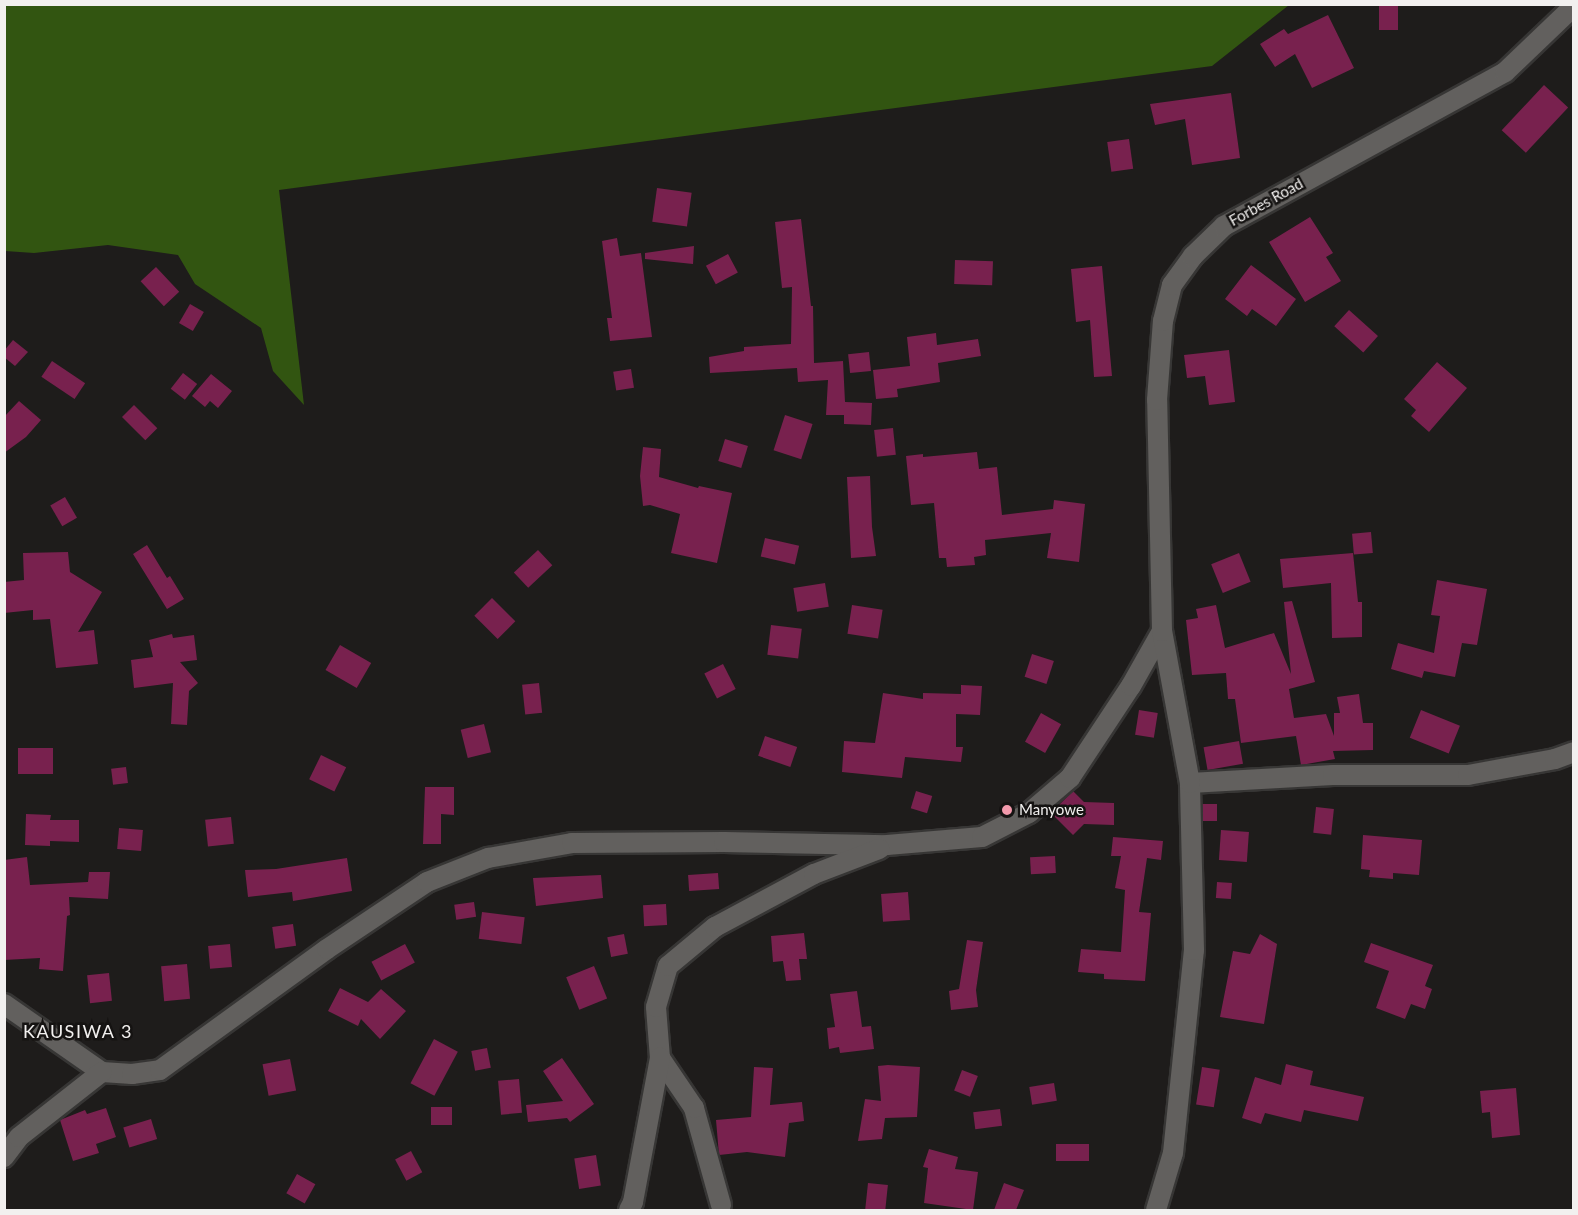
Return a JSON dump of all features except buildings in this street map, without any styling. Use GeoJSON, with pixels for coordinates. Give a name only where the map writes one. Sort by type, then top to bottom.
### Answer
{"type":"FeatureCollection","features":[{"type":"Feature","properties":{"kind":"street","name":"Forbes Road"},"geometry":{"type":"LineString","coordinates":[[1156,1210],[1173,1153],[1194,950],[1190,783],[1162,631],[1157,400],[1163,321],[1172,285],[1193,255],[1224,225],[1504,72],[1574,6]]}},
{"type":"Feature","properties":{"kind":"street"},"geometry":{"type":"LineString","coordinates":[[4,1004],[102,1072],[132,1074],[160,1070],[327,949],[427,882],[488,858],[572,843],[724,842],[887,846],[982,837],[1029,813],[1070,778],[1131,686],[1162,631]]}},
{"type":"Feature","properties":{"kind":"street"},"geometry":{"type":"LineString","coordinates":[[1190,783],[1333,775],[1468,775],[1555,759],[1574,753]]}},
{"type":"Feature","properties":{"kind":"street"},"geometry":{"type":"LineString","coordinates":[[628,1210],[633,1202],[660,1058],[656,1007],[668,966],[725,922],[814,874],[887,846]]}},
{"type":"Feature","properties":{"kind":"street"},"geometry":{"type":"LineString","coordinates":[[660,1058],[694,1108],[721,1205]]}},
{"type":"Feature","properties":{"kind":"street"},"geometry":{"type":"LineString","coordinates":[[4,1157],[19,1137],[102,1072]]}},
{"type":"Feature","properties":{"kind":"green space"},"geometry":{"type":"Polygon","coordinates":[[[4,5],[1289,5],[1212,66],[279,190],[304,405],[273,371],[261,328],[195,284],[178,255],[108,245],[34,253],[5,251],[4,5]]]}},
{"type":"Feature","properties":{"kind":"place","name":"Manyowe"},"geometry":{"type":"Point","coordinates":[1007,810]}},
{"type":"Feature","properties":{"kind":"district","name":"KAUSIWA 3"},"geometry":{"type":"Point","coordinates":[78,1031]}}]}
